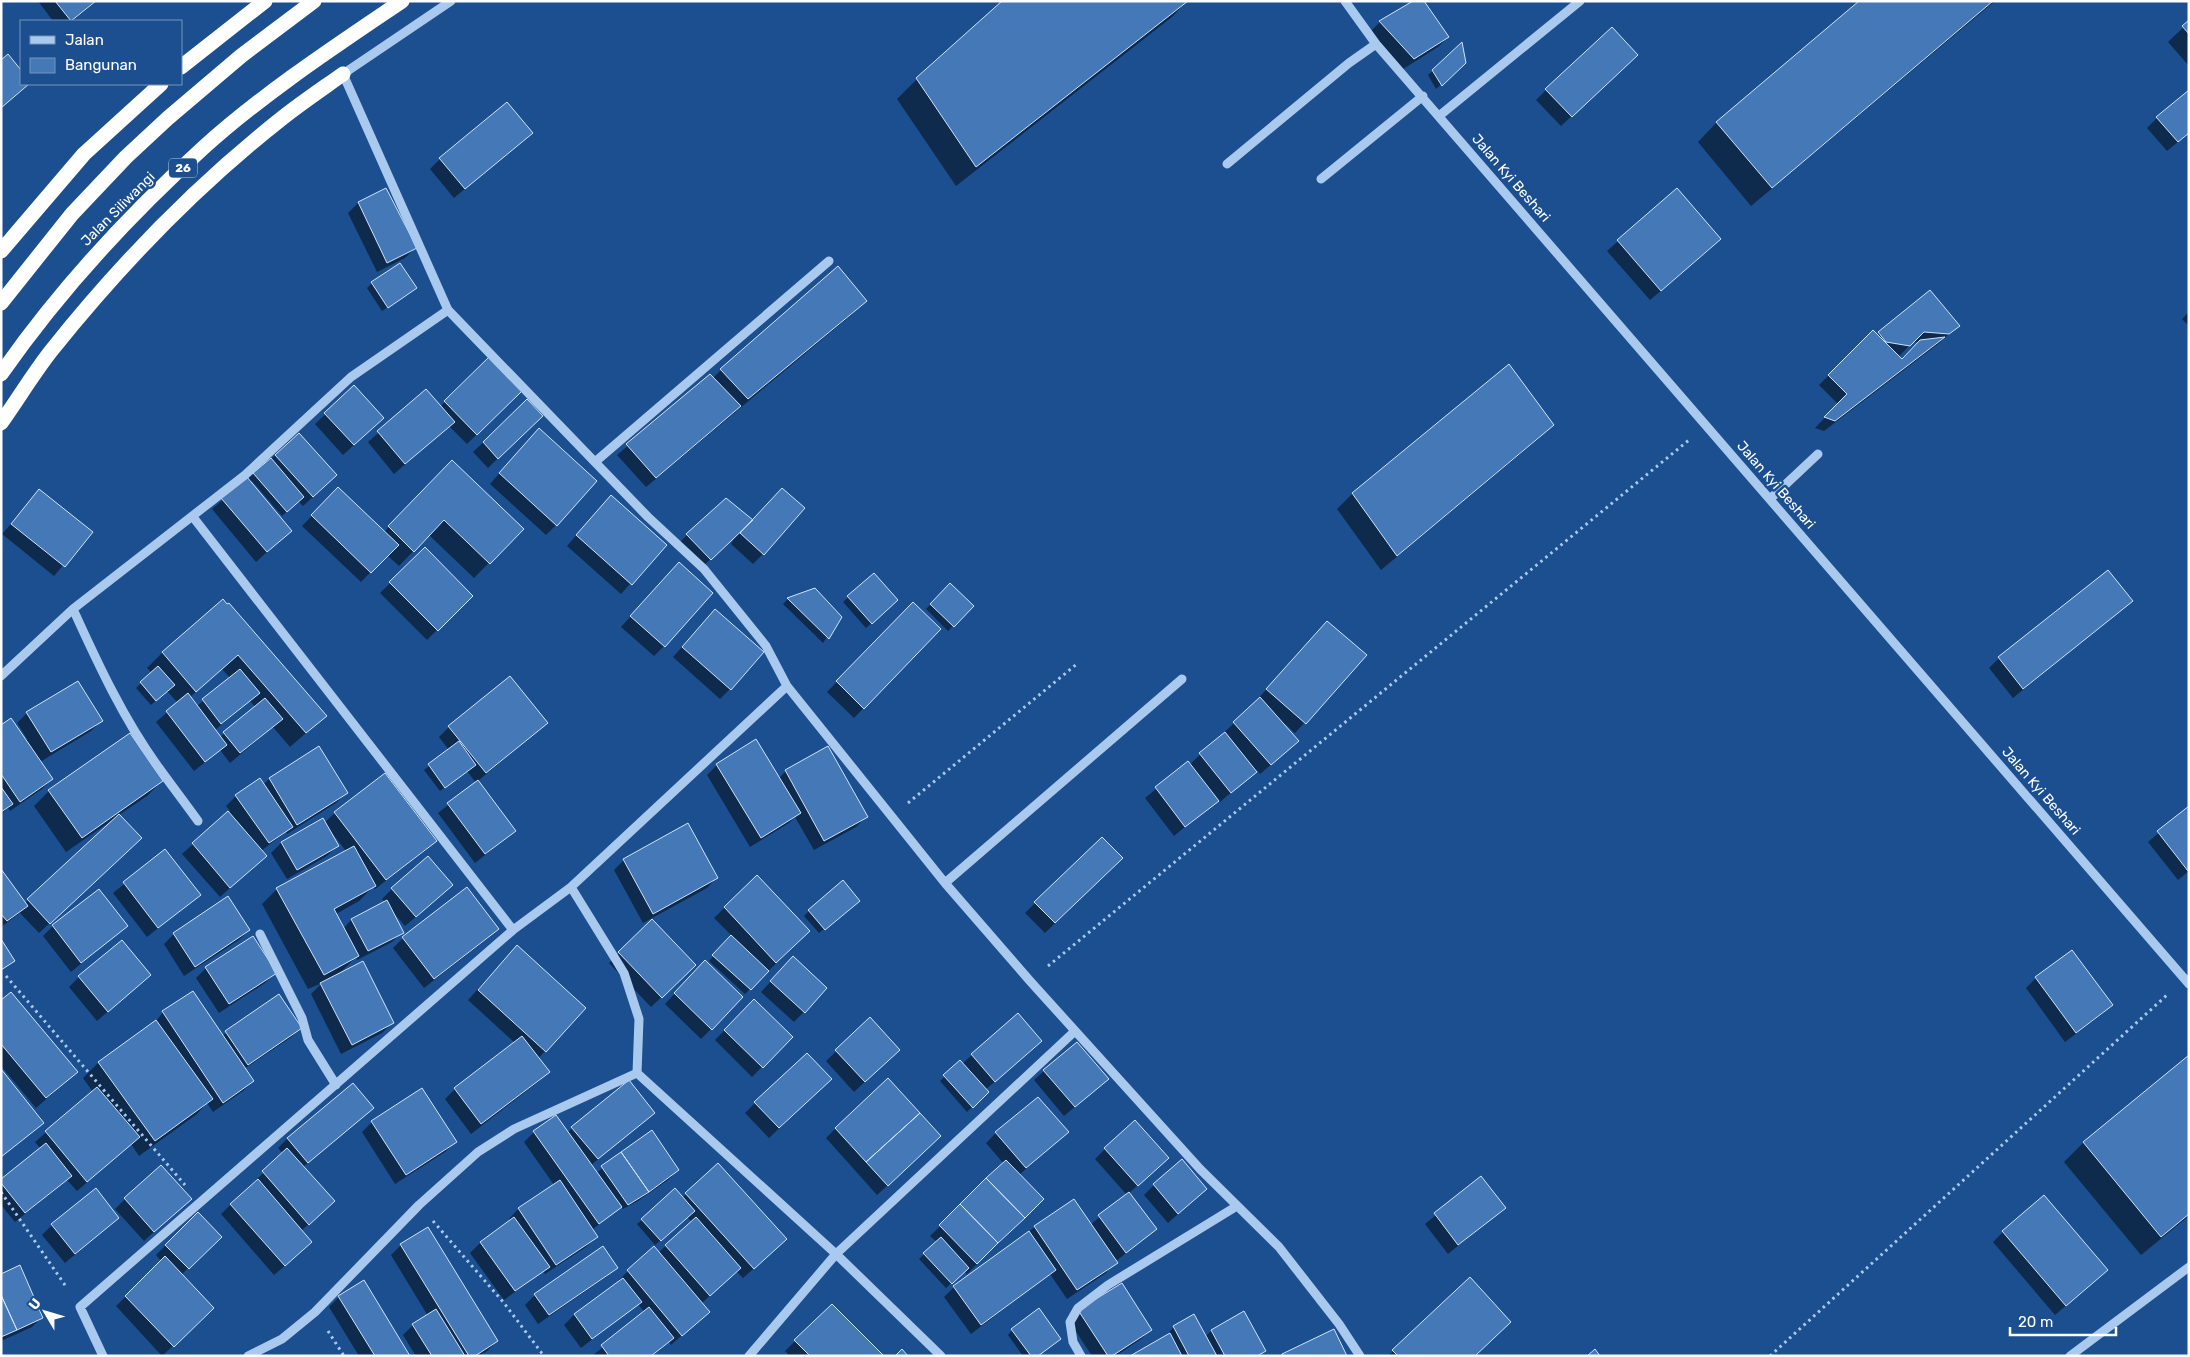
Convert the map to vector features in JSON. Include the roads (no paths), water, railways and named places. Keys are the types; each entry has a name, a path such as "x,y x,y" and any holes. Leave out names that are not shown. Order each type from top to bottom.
{"highway":[{"path":"182,66 265,1"},
{"name":"Jalan Siliwangi","path":"1,304 72,214 126,157 168,118 242,56 314,1"},
{"name":"Jalan Siliwangi","path":"1,374 35,325 90,260 198,153 274,91 402,1"},
{"path":"1,423 50,352 106,286 160,230 219,172 281,119 343,74"},
{"path":"3,246 84,154 160,85"}],"street":[{"path":"451,1 343,74 448,310 648,517 704,569 766,646 787,686 945,883 1030,981 1200,1170 1279,1247 1339,1324 1360,1356"},
{"name":"Jalan Kyi Beshari","path":"1345,1 1376,44 1423,96 2187,982"},
{"path":"1440,116 1580,1"},
{"path":"1227,164 1349,63 1376,44"},
{"path":"1321,179 1423,96"},
{"path":"595,462 829,261"},
{"path":"1,676 73,610 245,475 351,377 448,310"},
{"path":"1770,499 1818,454"},
{"path":"193,517 513,930"},
{"path":"73,610 100,668 135,731 158,768 198,821"},
{"path":"945,883 1182,679"},
{"path":"103,1356 80,1307 513,930 571,887 787,686"},
{"path":"571,887 624,973 639,1019 637,1073 836,1254 941,1356"},
{"path":"260,934 302,1018 308,1040 336,1085"},
{"path":"749,1356 836,1254 1076,1031"},
{"path":"248,1356 282,1339 315,1312 419,1204 478,1152 514,1129 637,1073"},
{"path":"1081,1356 1073,1342 1070,1322 1078,1308 1108,1285 1237,1206"},
{"path":"2070,1356 2189,1267"}]}
